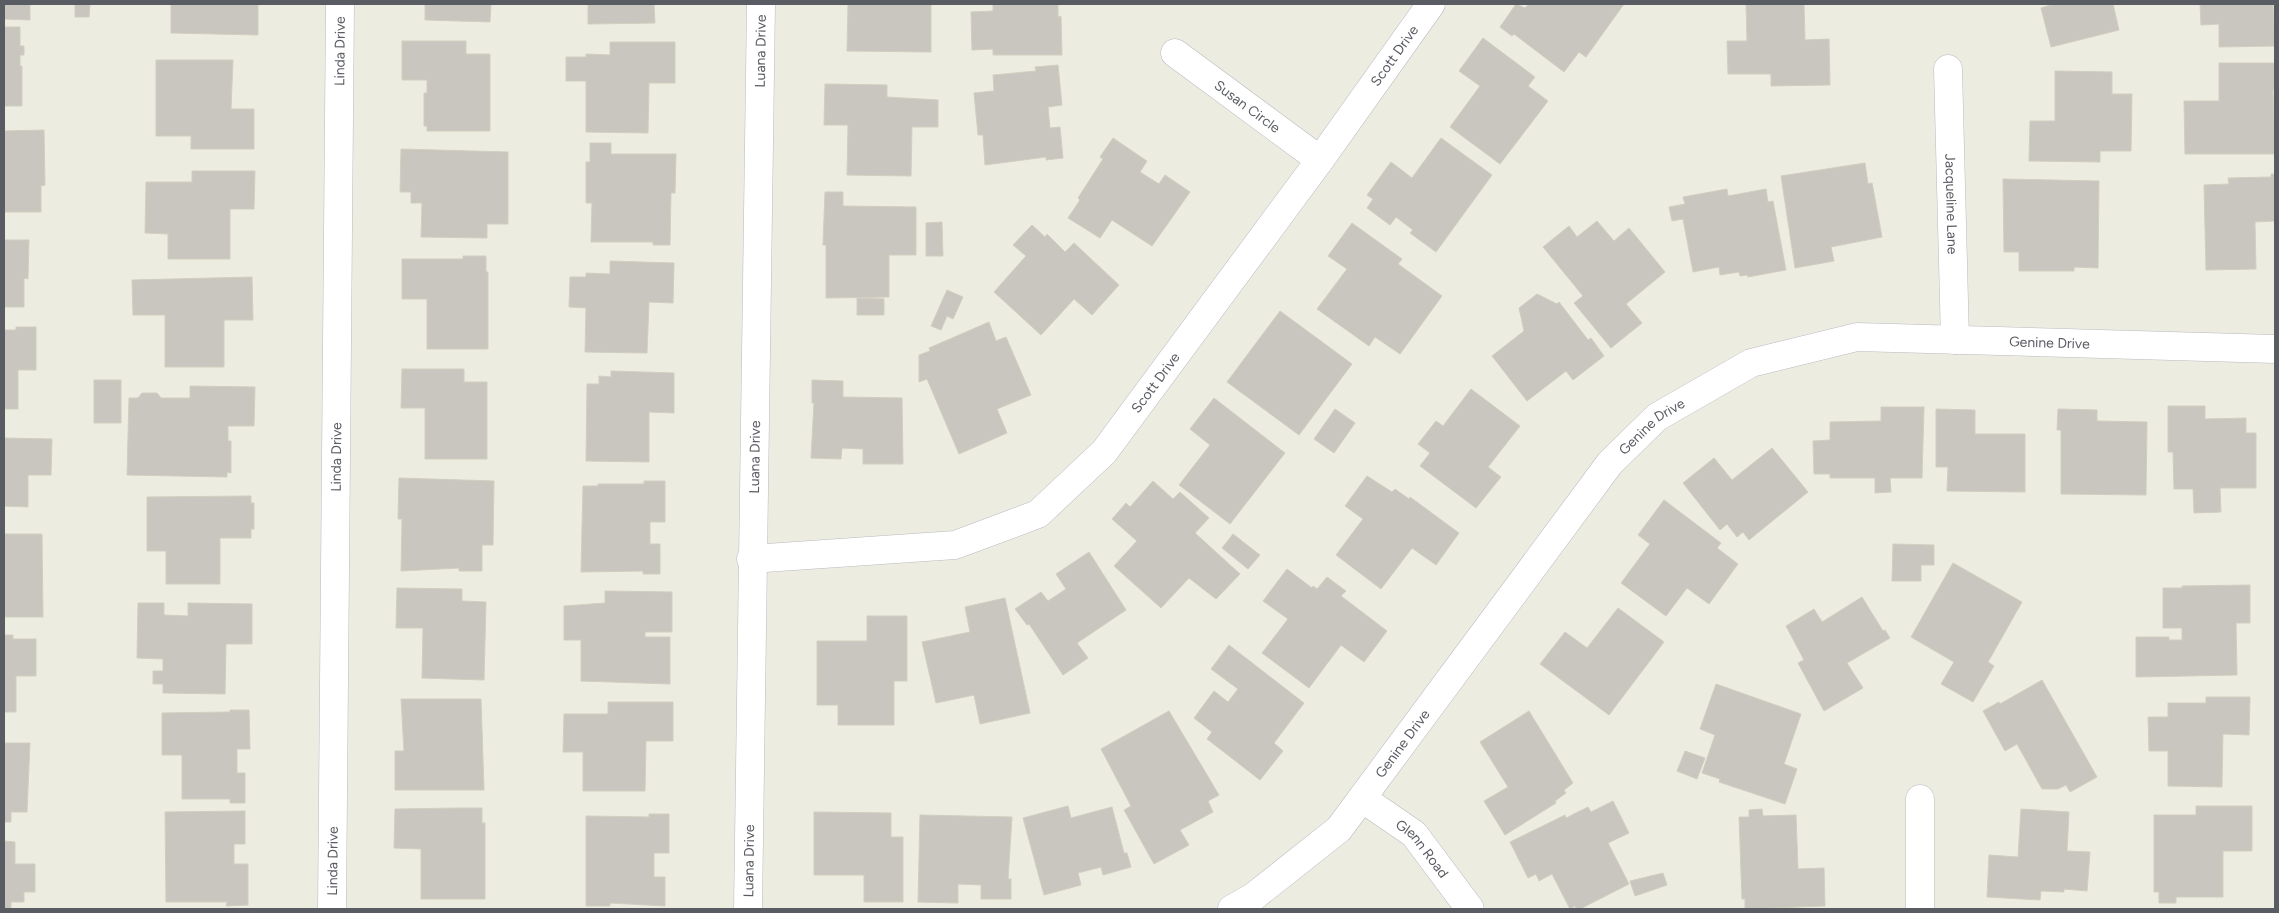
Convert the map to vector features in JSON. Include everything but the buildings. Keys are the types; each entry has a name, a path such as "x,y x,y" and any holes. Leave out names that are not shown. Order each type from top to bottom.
{"street":[{"name":"Linda Drive","path":"332,909 340,4"},
{"name":"Luana Drive","path":"748,909 751,559 760,4"},
{"name":"Scott Drive","path":"751,559 955,545 1038,514 1104,452 1320,160 1431,4"},
{"name":"Susan Circle","path":"1175,53 1320,160"},
{"name":"Jacqueline Lane","path":"1948,69 1955,340"},
{"name":"Genine Drive","path":"1232,909 1253,897 1339,829 1363,800 1610,463 1657,417 1751,363 1857,337 2275,349"},
{"name":"Glenn Road","path":"1363,800 1414,834 1470,909"},
{"path":"1920,800 1920,909"}]}
